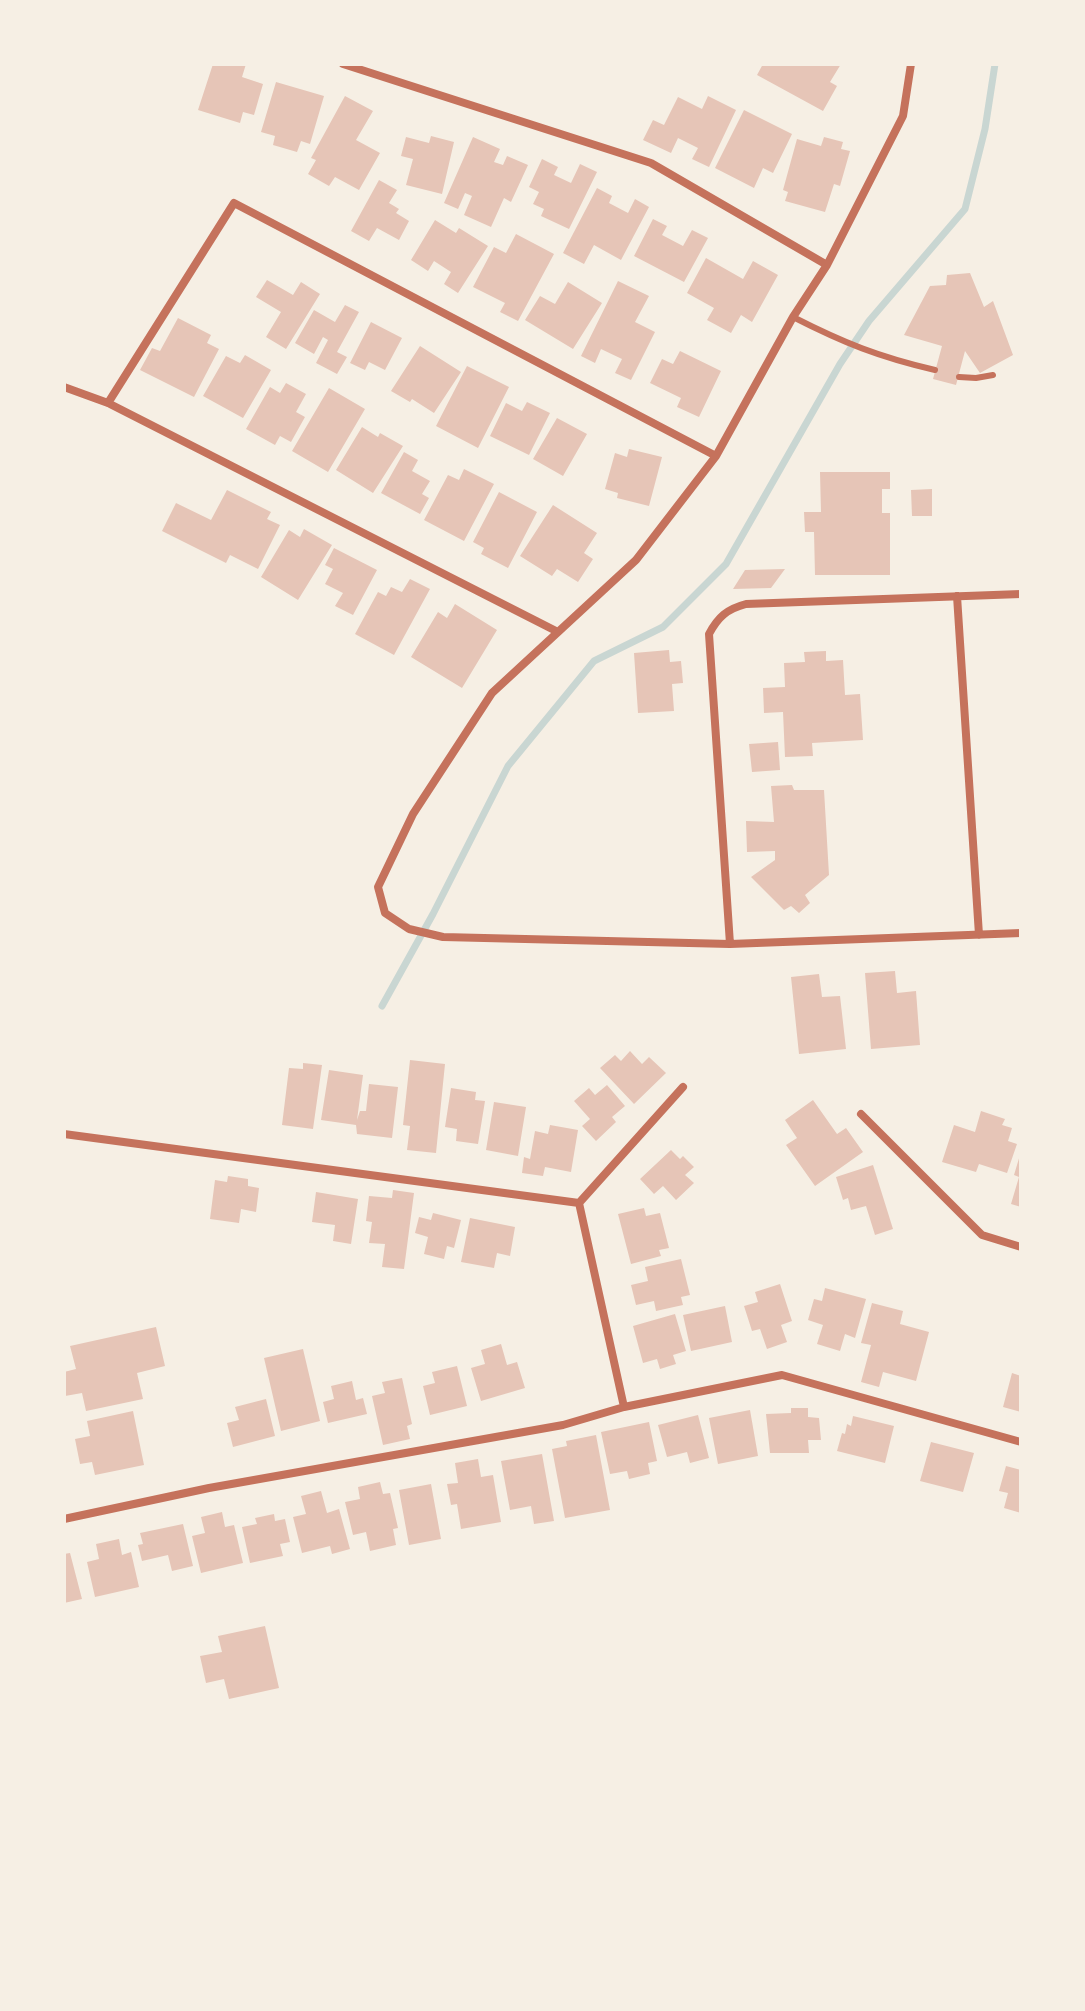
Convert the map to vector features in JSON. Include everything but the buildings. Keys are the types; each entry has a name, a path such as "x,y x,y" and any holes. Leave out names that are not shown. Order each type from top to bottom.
{"street":[{"path":"343,64 651,163 827,265"},
{"path":"911,64 903,116 827,265 793,317 716,456 636,560 492,693 413,814 378,887 385,913 409,929 443,937 730,944 1021,933"},
{"path":"108,403 234,203 716,456"},
{"path":"64,387 108,403 558,632"},
{"path":"730,944 709,634 723,613 746,604 1021,594"},
{"path":"957,596 979,935"},
{"path":"579,1203 683,1087"},
{"path":"861,1114 982,1235 1021,1247"},
{"path":"64,1134 579,1203"},
{"path":"579,1203 624,1407"},
{"path":"64,1519 209,1488 563,1425 624,1407 782,1375 1021,1442"}],"lane":[{"path":"793,317 882,358 935,370"},
{"path":"959,377 993,375"}],"waterway":[{"path":"382,1006 508,766 594,661 663,627 726,564 840,364 869,321 965,209 985,129 995,64"}]}
